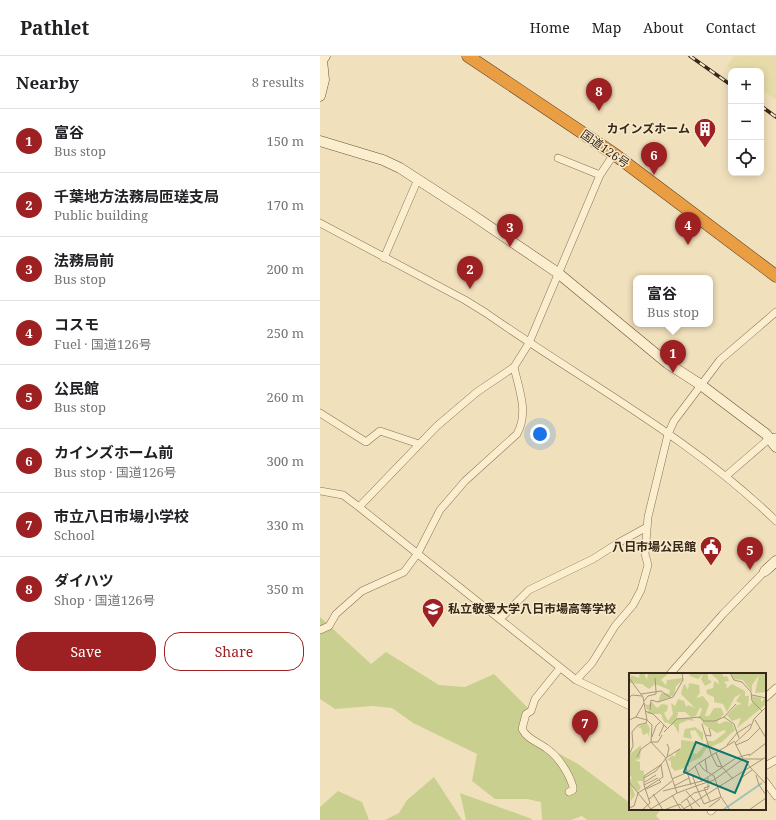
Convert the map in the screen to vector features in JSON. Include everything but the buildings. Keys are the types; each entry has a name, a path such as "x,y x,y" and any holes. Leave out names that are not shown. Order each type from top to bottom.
{"highway":[{"name":"国道126号","path":"468,56 614,154 776,276"}],"street":[{"path":"320,96 324,80 322,63"},
{"path":"320,141 383,160 418,179 558,273 667,364 701,385 774,441 726,476"},
{"path":"359,507 437,426 477,392 514,367 529,343 600,175 614,154"},
{"path":"558,158 600,175"},
{"path":"384,258 418,179"},
{"path":"320,223 465,300 668,434 726,476 776,521"},
{"path":"576,680 592,663 615,626 633,605 641,590 648,565 645,554 647,528 668,434 674,422 720,360 776,312"},
{"path":"320,630 329,626 336,614 362,591 404,572 418,553 440,510 465,481 510,442 522,425 524,408 514,367"},
{"path":"320,413 366,442 380,431 420,444"},
{"path":"320,491 343,495 418,553 576,680 629,706"},
{"path":"500,619 529,590 593,560 618,543 647,528"},
{"path":"671,673 723,614 776,561"},
{"path":"560,668 535,699 531,711 526,714 522,729 531,740 548,749 567,772 573,787 569,792"},
{"path":"766,697 776,688"},
{"path":"766,765 776,760"},
{"path":"766,783 776,796"}],"shaded area":[{"path":"734,56 776,56 776,100 764,91 764,68 730,68 727,66"}],"green space":[{"path":"320,617 371,664 386,652 439,685 465,687 494,674 531,711 520,732 578,764 629,802 629,810 660,810 656,816 660,820 587,820 582,816 571,820 542,820 541,802 527,799 495,799 472,781 477,754 413,723 392,708 372,706 335,709 320,699"},
{"path":"434,777 462,820 385,820 399,813 407,800"},
{"path":"338,791 362,802 369,820 320,820 320,807"},
{"path":"460,793 532,819 532,820 466,820"}],"railway":[{"path":"690,56 728,83"},
{"path":"764,108 776,117"}],"place":[{"name":"ダイハツ","path":"599,111"},
{"name":"カインズホーム","path":"705,148"},
{"name":"カインズホーム前","path":"654,175"},
{"name":"コスモ","path":"688,245"},
{"name":"法務局前","path":"510,247"},
{"name":"千葉地方法務局匝瑳支局","path":"470,289"},
{"name":"富谷","path":"673,373"},
{"name":"八日市場公民館","path":"711,566"},
{"name":"公民館","path":"750,570"},
{"name":"私立敬愛大学八日市場高等学校","path":"433,628"},
{"name":"市立八日市場小学校","path":"585,743"}]}
